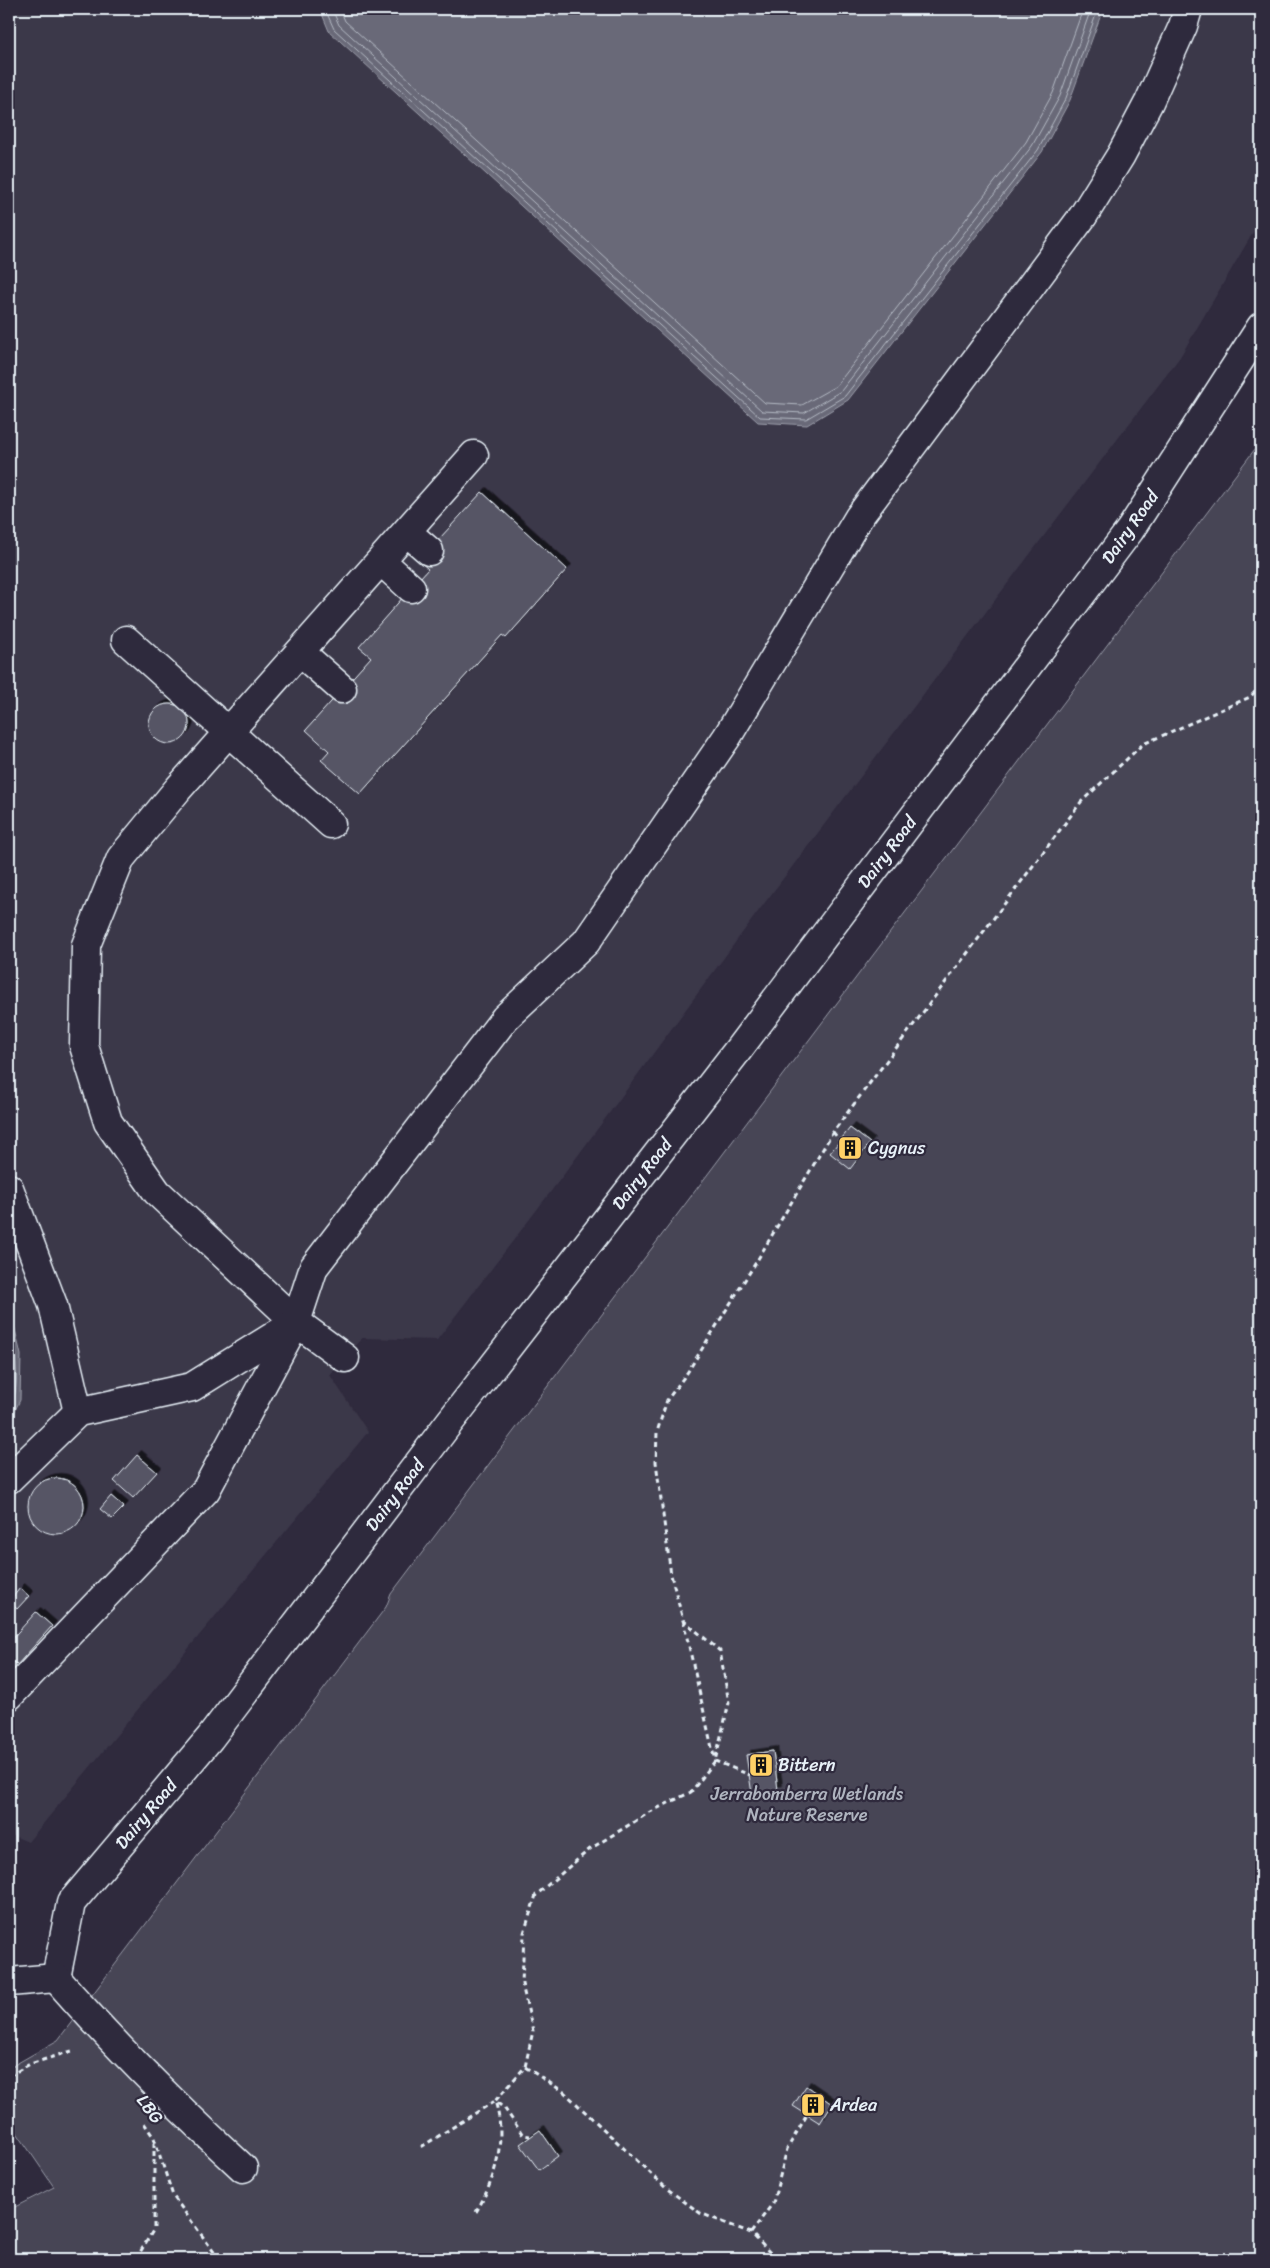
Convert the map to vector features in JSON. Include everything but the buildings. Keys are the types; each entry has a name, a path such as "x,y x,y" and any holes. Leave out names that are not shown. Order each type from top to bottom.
{"street":[{"path":"9,1696 206,1490 296,1322 314,1267 505,1018 586,942 727,737 859,517 1083,216 1121,155 1149,102 1183,26 1188,9"},
{"name":"Dairy Road","path":"56,1978 71,1903 210,1738 455,1415 750,1035 1130,530 1261,327"},
{"path":"345,1358 296,1322 158,1192 108,1122 84,1046 86,945 121,858 228,733 474,455"},
{"path":"407,532 429,551"},
{"path":"381,561 411,588"},
{"path":"126,640 331,824"},
{"path":"300,652 342,689"},
{"path":"9,1188 53,1305 78,1412"},
{"path":"9,1479 78,1412 192,1387 296,1322"},
{"path":"9,1982 56,1978 98,2026 165,2096 243,2168"}],"path":[{"path":"715,1761 671,1574 656,1462 656,1432 668,1400 733,1299 833,1132 1081,802 1143,744 1250,697 1261,686"},
{"path":"833,1132 840,1141"},
{"path":"421,2147 494,2101 525,2067 533,2031 522,1984 524,1933 536,1895 590,1849 650,1812 690,1792 715,1761 729,1703 720,1651 683,1620"},
{"path":"715,1761 750,1775"},
{"path":"9,2076 30,2064 74,2049 81,2056"},
{"path":"525,2067 564,2092 666,2188 700,2213 751,2233 776,2259"},
{"path":"494,2101 505,2109 523,2135 530,2136"},
{"path":"476,2212 488,2191 499,2154 500,2116 494,2101"},
{"path":"751,2233 773,2203 787,2149 807,2115"},
{"name":"LBG","path":"141,2118 154,2138 172,2196 219,2259"},
{"path":"136,2259 154,2229 154,2138"}],"shaded area":[{"path":"9,9 1261,9 1261,219 1180,357 757,913 565,1173 437,1340 362,1338 330,1375 368,1432 28,1842 9,1834"}],"green space":[{"name":"Jerrabomberra Wetlands Nature Reserve","path":"1261,441 1261,2259 9,2259 9,2210 54,2187 9,2121 9,2068 58,2040 386,1607 391,1594"}],"water":[{"path":"320,9 1103,9 1070,100 1042,152 848,400 807,425 758,422 329,31"},
{"path":"9,1304 21,1355 20,1400 9,1423"}],"place":[{"name":"Cygnus","path":"850,1148"},
{"name":"Bittern","path":"761,1765"},
{"name":"Ardea","path":"813,2105"}]}
